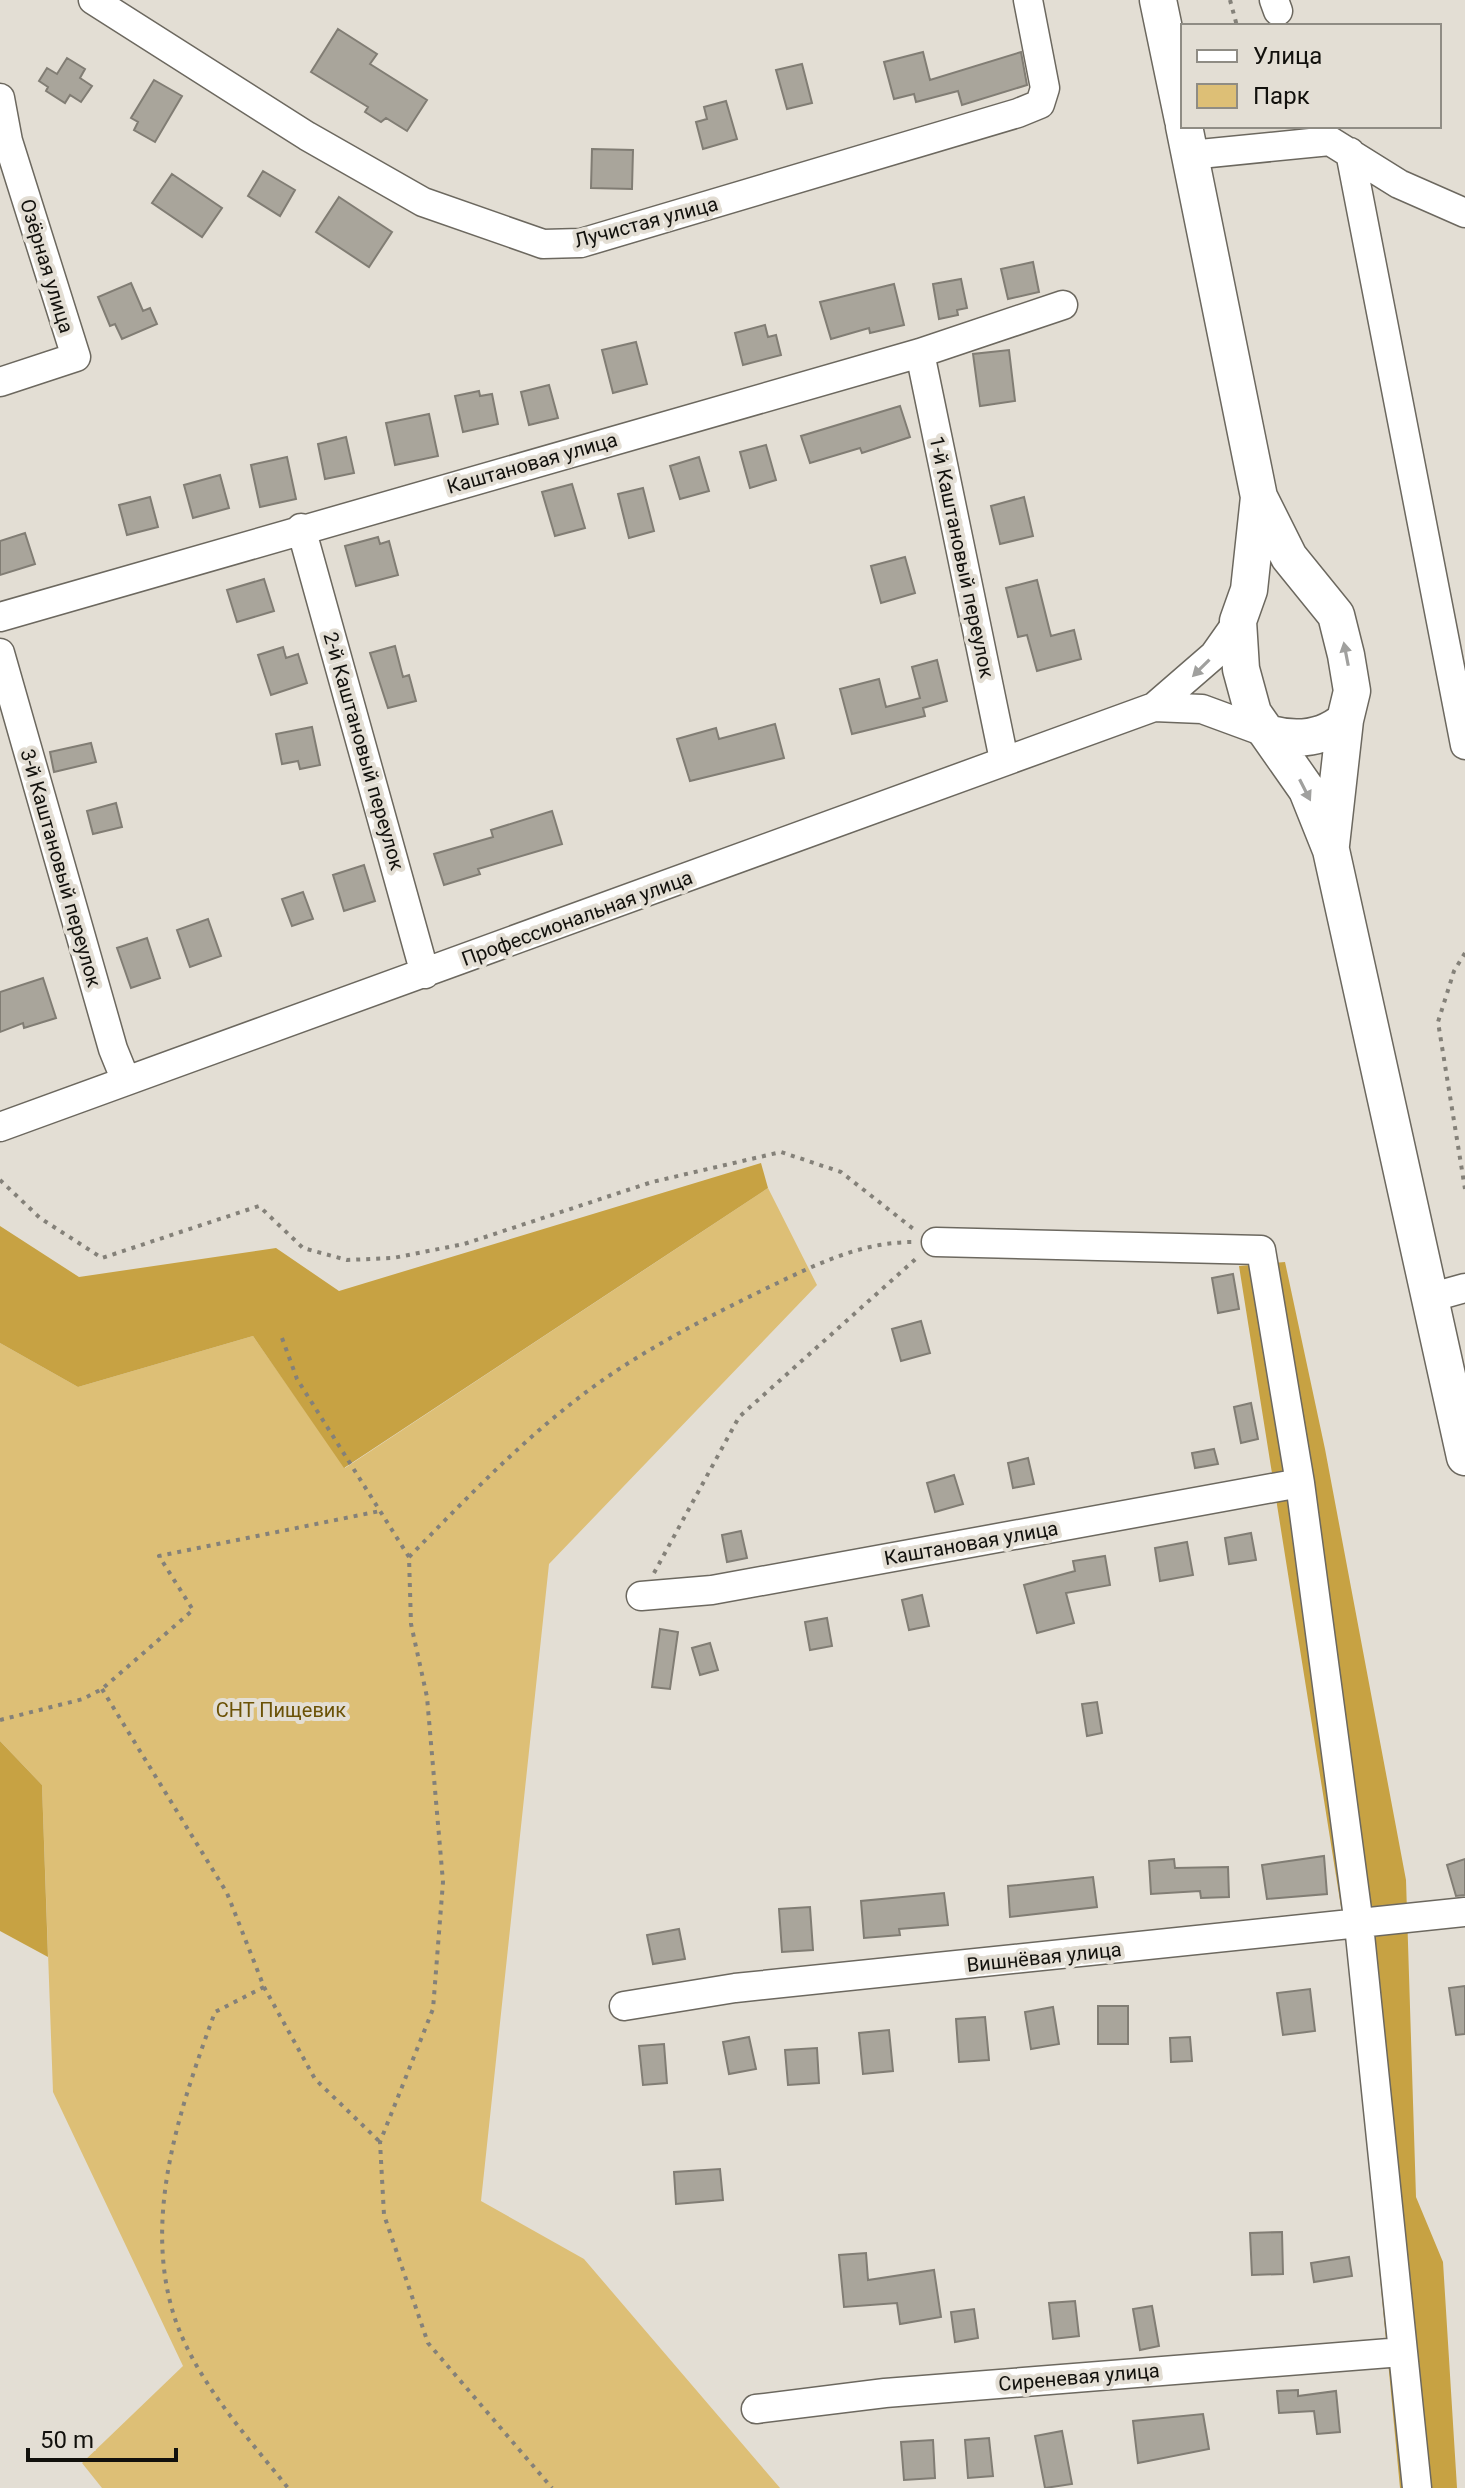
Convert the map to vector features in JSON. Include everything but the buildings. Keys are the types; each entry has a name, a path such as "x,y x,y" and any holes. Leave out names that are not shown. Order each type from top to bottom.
{"main road":[{"path":"1158,0 1181,110"},
{"path":"1186,134 1259,497 1289,557 1336,615 1346,655 1352,691 1345,720 1331,850"},
{"path":"1259,497 1249,590 1238,621 1238,653 1249,700 1259,724 1270,734 1307,790 1331,850 1465,1457"},
{"path":"1238,621 1254,602 1271,591 1291,587 1319,595"},
{"path":"1270,734 1295,738 1319,736 1345,720"}],"street":[{"name":"Лучистая улица","path":"93,0 307,136 423,202 543,244 581,243 1040,104 1045,88 1028,0"},
{"name":"Озёрная улица","path":"0,98 8,141 76,357 0,382"},
{"path":"1186,134 1330,141 1399,184 1465,213"},
{"path":"1350,152 1465,745"},
{"name":"Каштановая улица","path":"0,617 301,528 920,353 1063,305"},
{"name":"1-й Каштановый переулок","path":"920,353 1004,760"},
{"name":"2-й Каштановый переулок","path":"301,528 425,974"},
{"path":"1154,707 1214,655 1238,621"},
{"name":"3-й Каштановый переулок","path":"0,653 113,1049 126,1081"},
{"path":"1154,707 1202,709 1270,734"},
{"name":"Профессиональная улица","path":"0,1127 1154,707"},
{"path":"936,1242 1261,1250 1300,1483 1359,1925 1417,2488"},
{"path":"1429,1298 1465,1288"},
{"name":"Каштановая улица","path":"641,1596 712,1590 1300,1483"},
{"name":"Вишнёвая улица","path":"624,2006 735,1988 1465,1912"},
{"name":"Сиреневая улица","path":"756,2409 901,2391 1402,2352"}],"path":[{"path":"1230,0 1236,24"},
{"path":"1465,953 1454,971 1438,1022 1465,1189"},
{"path":"0,1180 40,1218 102,1258 259,1206 303,1248 347,1260 362,1260 393,1258 464,1244 652,1182 781,1152 841,1172 904,1224 936,1242"},
{"path":"409,1557 510,1454 583,1394 668,1340 835,1255 891,1242 936,1242"},
{"path":"641,1596 739,1417 936,1242"},
{"path":"282,1338 297,1379 409,1557 411,1624 427,1697 443,1882 433,2009 380,2142 384,2215 428,2343 502,2434 552,2488"},
{"path":"0,1720 83,1699 102,1689 193,1610 159,1556 380,1511"},
{"path":"102,1689 227,1893 264,1987 315,2079 380,2142"},
{"path":"264,1987 215,2012 168,2170 160,2232 172,2310 204,2377 288,2488"}],"green space":[{"name":"СНТ Пищевик","path":"768,1188 817,1285 549,1564 481,2201 584,2259 780,2488 102,2488 82,2463 183,2366 53,2092 42,1785 0,1741 0,1343 78,1387 253,1336 345,1468"}],"shaded area":[{"path":"761,1163 768,1188 344,1468 253,1336 78,1387 0,1343 0,1226 79,1277 276,1248 339,1291"},
{"path":"1285,1262 1325,1449 1406,1880 1416,2197 1443,2262 1457,2488 1400,2488 1351,1970 1239,1266"},
{"path":"0,1741 42,1785 48,1957 0,1931"}]}
